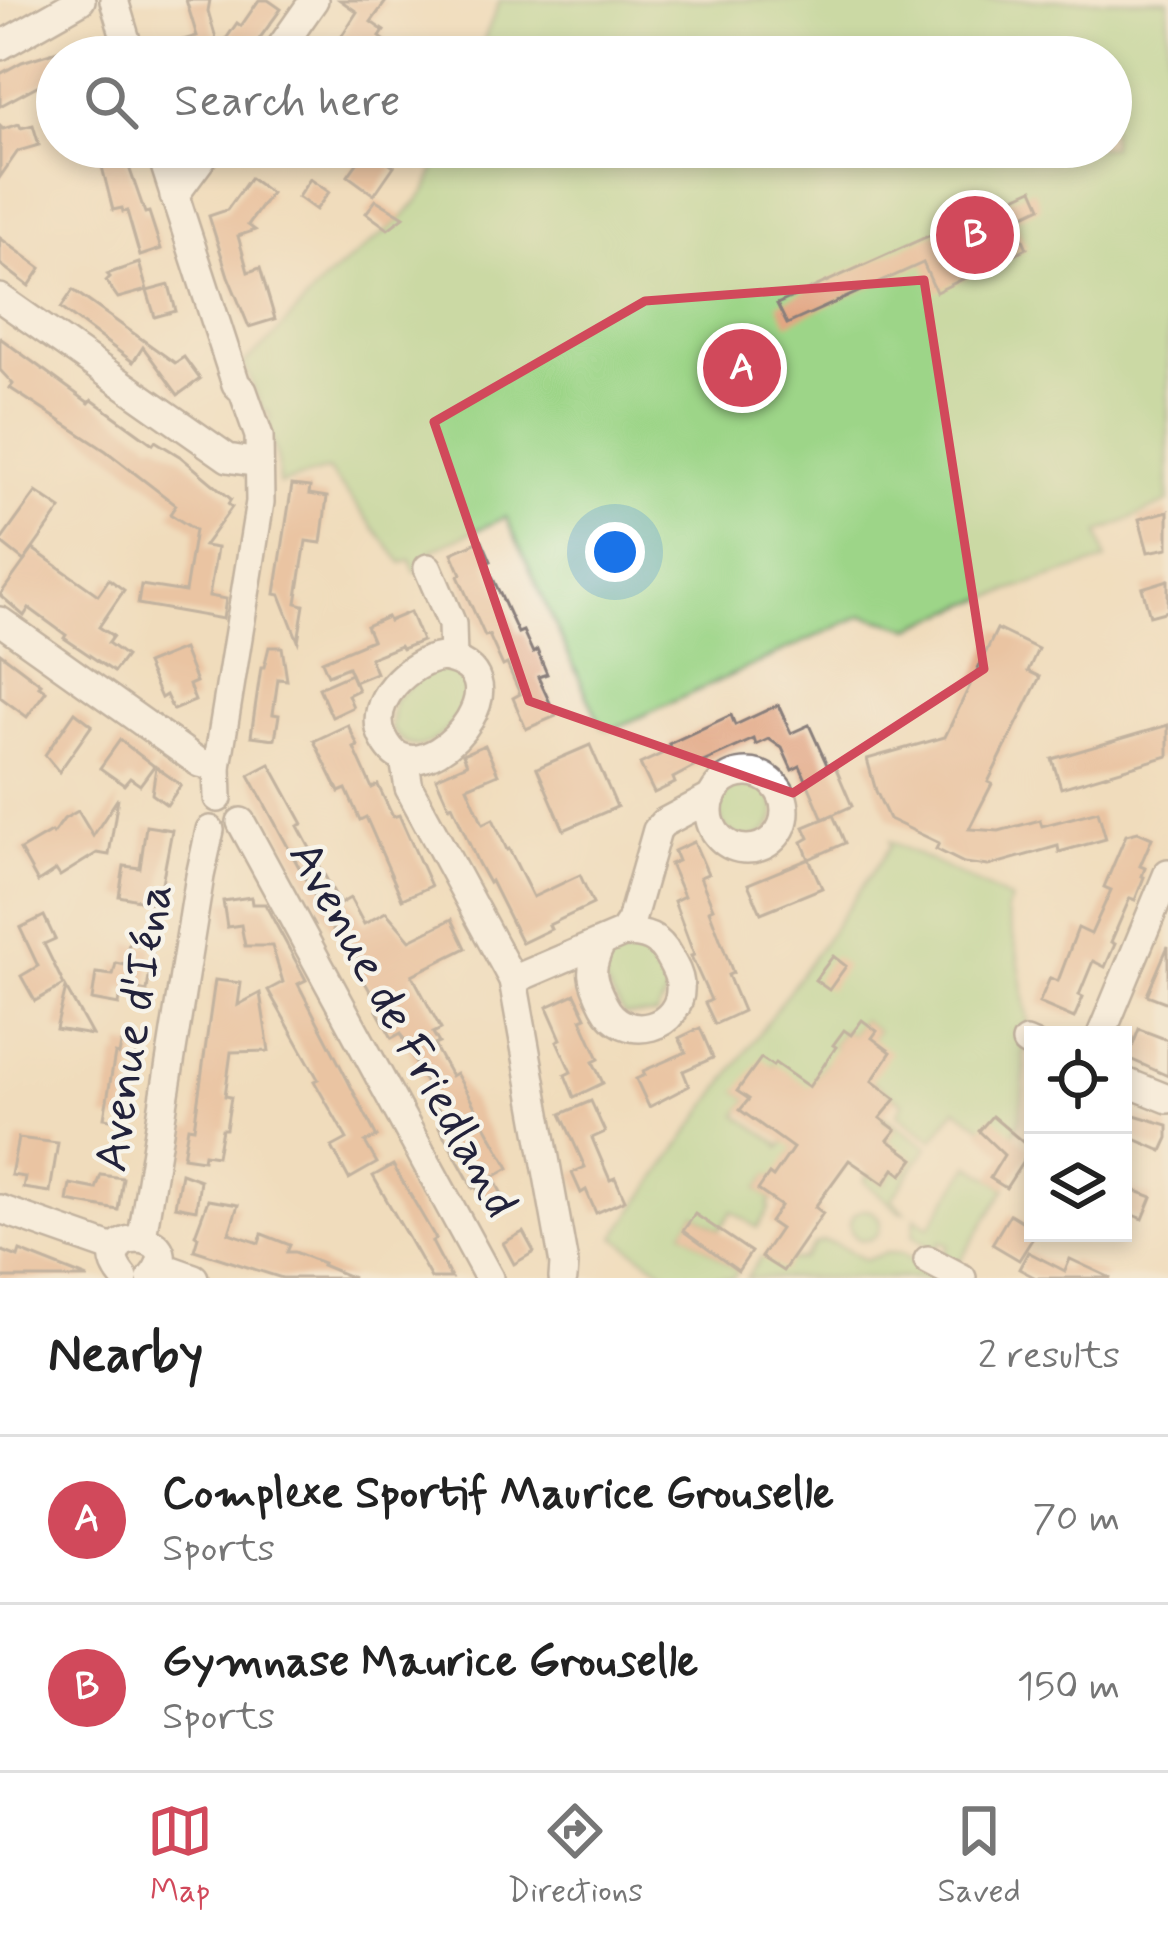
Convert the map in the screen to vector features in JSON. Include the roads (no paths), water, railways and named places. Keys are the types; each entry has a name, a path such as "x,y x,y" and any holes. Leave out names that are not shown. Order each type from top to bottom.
{"street":[{"path":"0,46 81,0"},
{"path":"114,0 125,36"},
{"path":"289,36 314,0"},
{"path":"165,168 236,384 259,436 260,502 218,767 218,798"},
{"path":"174,196 194,168"},
{"path":"0,298 228,458 258,463"},
{"path":"428,568 452,624 453,659"},
{"path":"0,621 200,763 218,767"},
{"path":"453,659 477,683 476,712 432,755 404,759 384,740 380,707 390,691 423,663 453,659"},
{"path":"404,759 409,788 514,980 563,1278"},
{"path":"514,980 612,938 631,921 657,830 712,797"},
{"path":"218,798 235,801 241,822 227,835 215,834 204,814 218,798"},
{"name":"Avenue de Friedland","path":"241,822 489,1278"},
{"name":"Avenue d'Iéna","path":"128,1255 209,830"},
{"path":"1105,1026 1168,873"},
{"path":"1132,1085 1168,1099"},
{"path":"0,1209 128,1255 155,1244 159,1251 156,1272 194,1278"},
{"path":"928,1260 962,1278"}],"place":[{"name":"Gymnase Maurice Grouselle","path":"975,235"},
{"name":"Complexe Sportif Maurice Grouselle","path":"742,368"}]}
